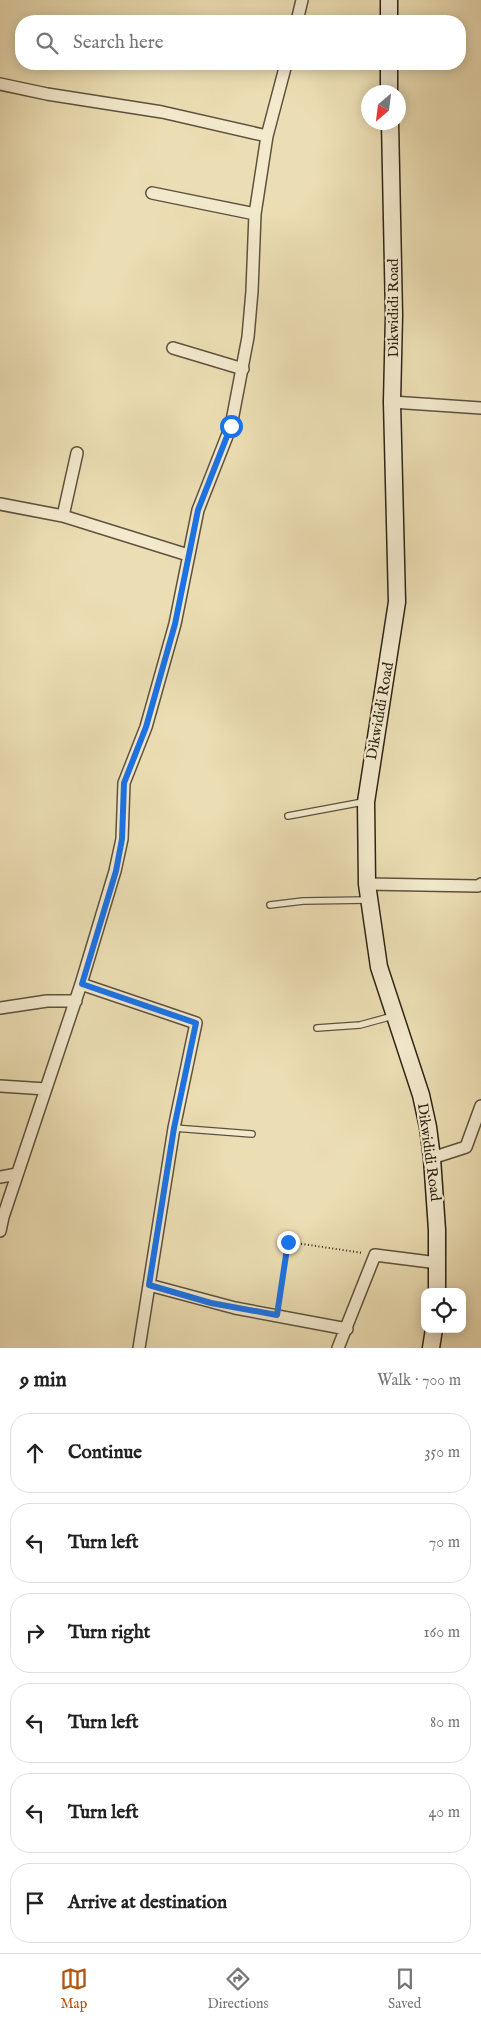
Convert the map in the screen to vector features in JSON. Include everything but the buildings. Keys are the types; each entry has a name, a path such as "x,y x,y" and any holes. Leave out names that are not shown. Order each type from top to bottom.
{"street":[{"path":"298,15 302,0"},
{"path":"389,0 389,15"},
{"path":"0,1231 17,1174 82,984 116,871 122,839 124,783 146,727 175,624 198,510 231,426 243,369 252,291 255,214 267,136 284,70"},
{"path":"389,70 389,85"},
{"path":"0,84 47,94 162,112 267,136"},
{"name":"Dikwididi Road","path":"390,130 394,315 392,402 398,602 366,802 368,892 379,967 421,1095 432,1158 438,1262 437,1288"},
{"path":"152,193 255,214"},
{"path":"173,348 243,369"},
{"path":"392,402 481,408"},
{"path":"63,516 77,453"},
{"path":"0,504 63,516 188,555"},
{"path":"368,892 480,887"},
{"path":"82,984 196,1023 174,1128 139,1348"},
{"path":"0,1008 47,1001 76,1001"},
{"path":"0,1086 46,1089"},
{"path":"432,1158 466,1147 481,1106"},
{"path":"0,1177 17,1174"},
{"path":"338,1348 375,1255 438,1262"},
{"path":"149,1285 211,1303 347,1329"},
{"path":"431,1348 433,1333"}],"lane":[{"path":"288,816 366,802"},
{"path":"270,905 368,892"},
{"path":"317,1028 360,1025 395,1015"},
{"path":"174,1128 252,1134"}],"path":[{"path":"277,1315 288,1242 375,1255"}],"route":[{"path":"231,426 198,510 175,624 146,727 124,783 122,839 116,871 82,984 196,1023 187,1074 174,1128 149,1285 211,1303 277,1315 288,1242"}]}
